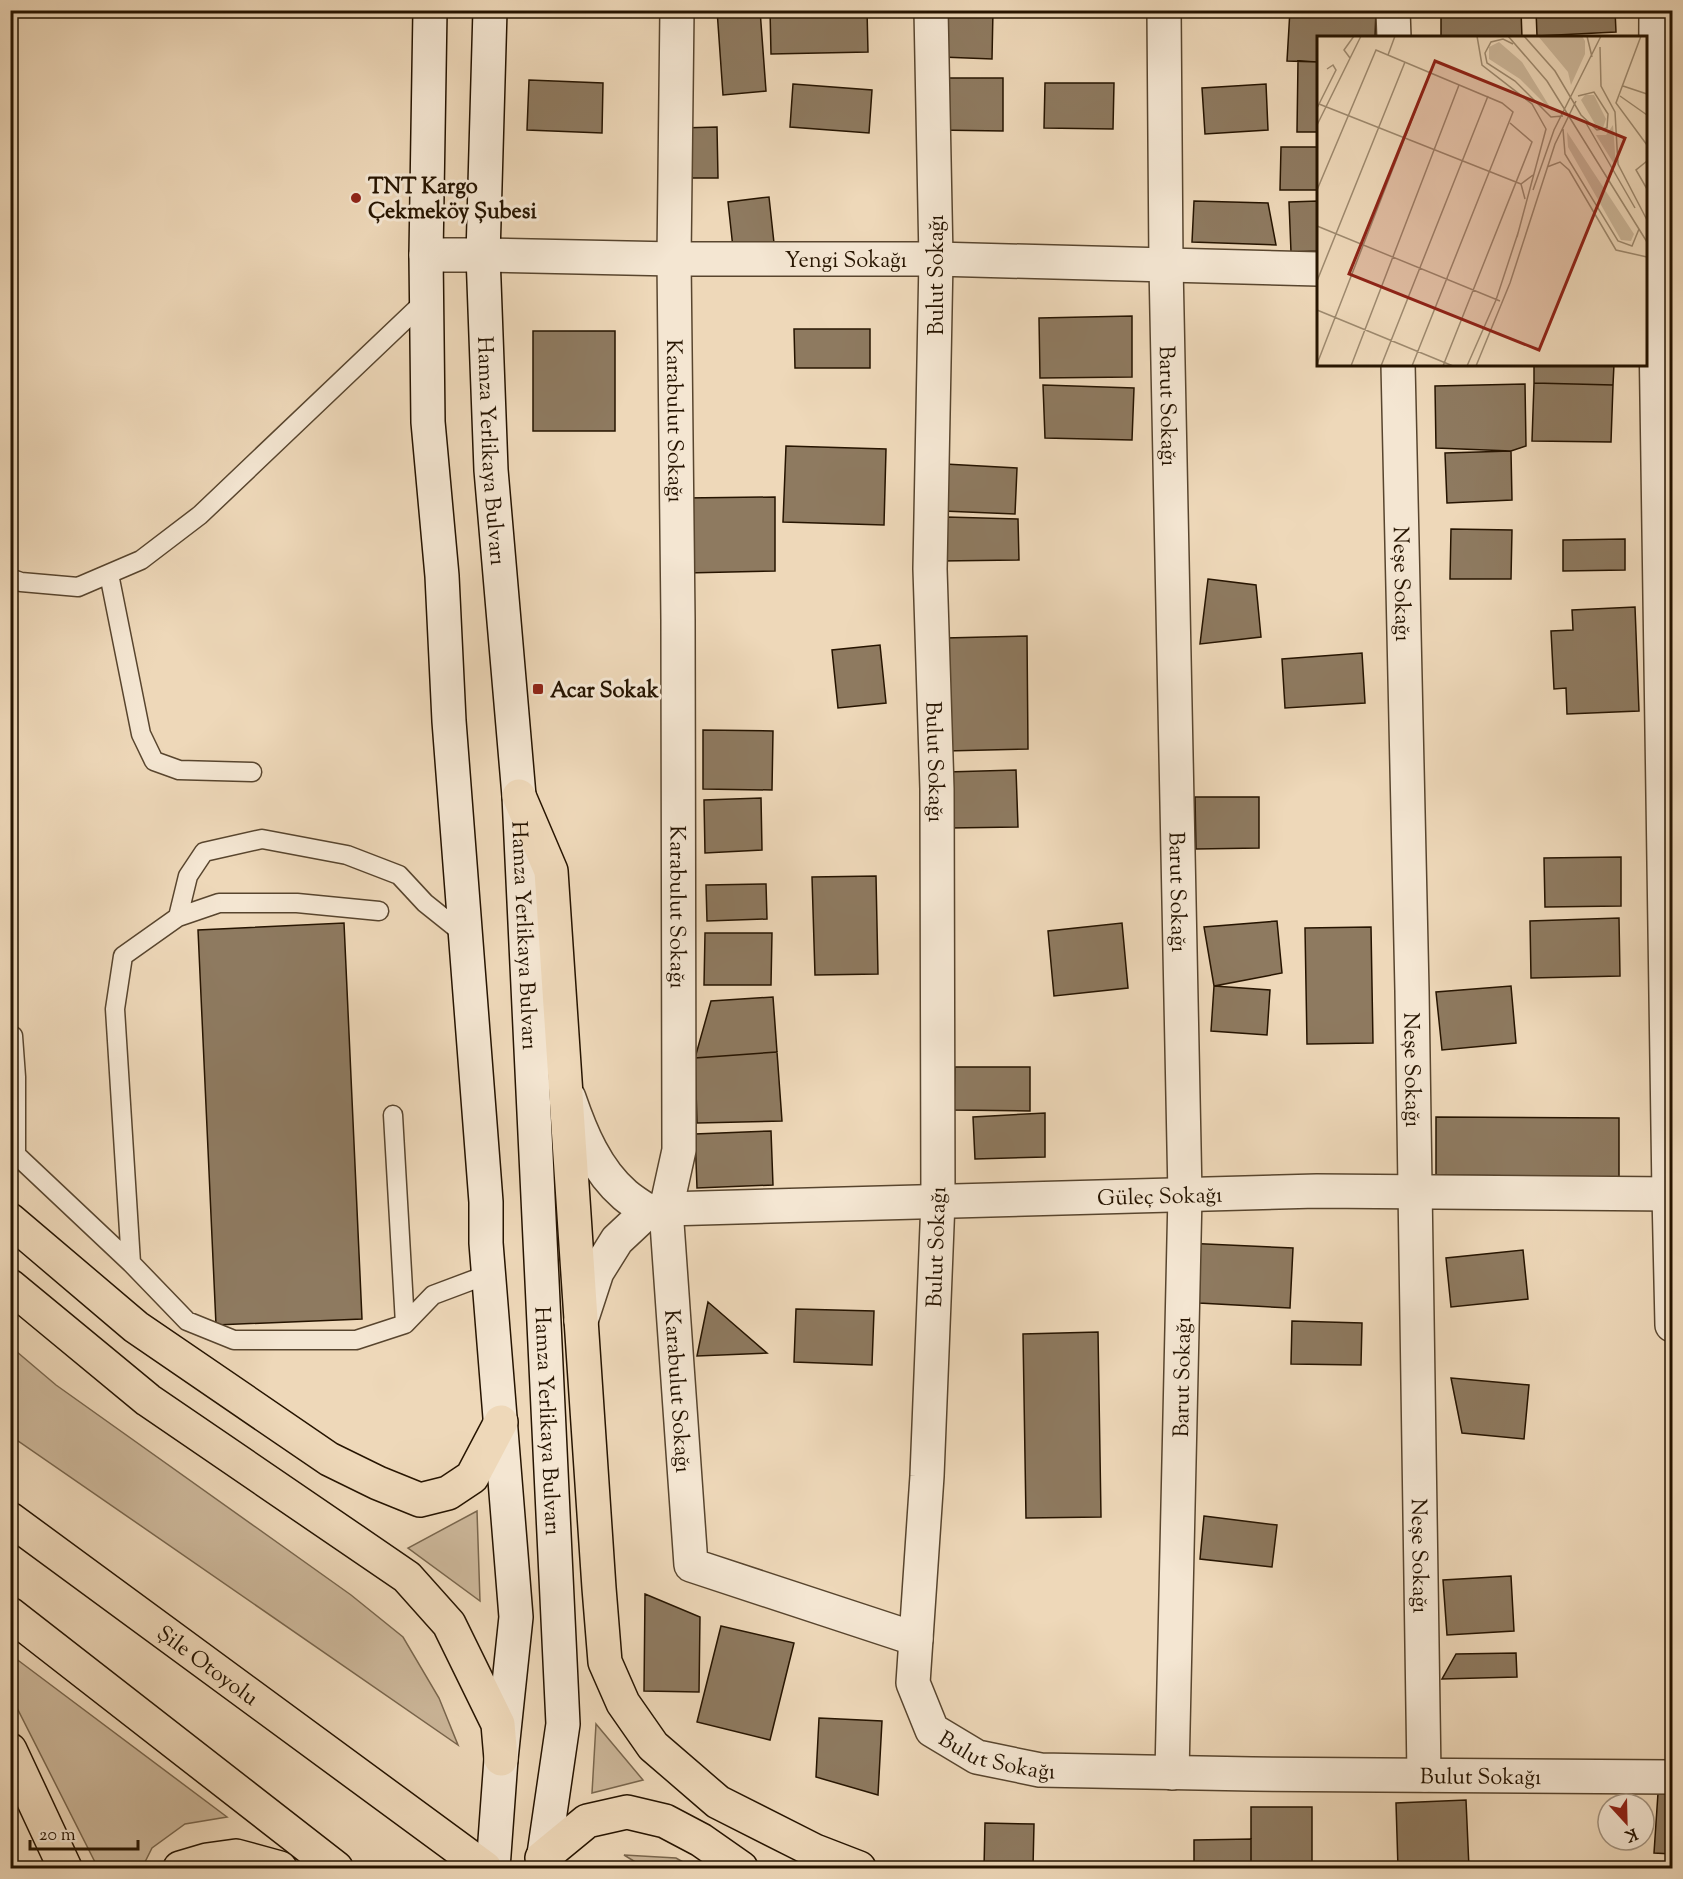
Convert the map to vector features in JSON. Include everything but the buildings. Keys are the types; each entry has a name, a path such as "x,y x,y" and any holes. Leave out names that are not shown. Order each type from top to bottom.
{"highway":[{"path":"519,796 551,871 605,1662 623,1703 653,1746 718,1802 815,1851 859,1869"},
{"path":"10,1220 136,1327 329,1459 378,1483 420,1500 448,1493 472,1477 501,1422"},
{"path":"10,1286 148,1400 407,1576 449,1624 498,1724 501,1759"},
{"name":"Şile Otoyolu","path":"10,1520 485,1869"},
{"path":"10,1614 336,1869"},
{"path":"10,1750 65,1869"},
{"path":"542,1863 587,1821 627,1812 665,1821 701,1840 741,1869"},
{"path":"180,1869 207,1860 236,1856 280,1869"}],"street":[{"name":"Hamza Yerlikaya Bulvarı","path":"430,10 426,255 428,422 442,576 449,721 516,1617 501,1759 493,1869"},
{"name":"Hamza Yerlikaya Bulvarı","path":"490,10 483,255 491,470 519,796 563,1724 542,1863"},
{"name":"Karabulut Sokağı","path":"677,10 674,259 678,609 679,1150 657,1210 691,1565 916,1639"},
{"name":"Bulut Sokağı","path":"931,10 936,259 930,569 937,789 938,1201 927,1476 913,1683 932,1730 977,1757 1040,1770 1672,1777"},
{"name":"Barut Sokağı","path":"1164,10 1166,265 1185,1195 1172,1773"},
{"path":"1393,10 1394,36"},
{"path":"1656,10 1672,1325"},
{"name":"Yengi Sokağı","path":"426,255 674,259 936,259 1317,269"},
{"name":"Neşe Sokağı","path":"1398,366 1424,1775"},
{"path":"566,1087 580,1130 602,1170 624,1194 657,1210 617,1240 597,1272 581,1323"},
{"name":"Güleç Sokağı","path":"657,1210 1317,1191 1671,1194"}],"lane":[{"path":"10,578 21,582 78,587 141,560 200,515 427,299"},
{"path":"110,574 141,734 154,761 178,770 252,772"},
{"path":"178,917 188,876 204,852 262,839 347,855 399,875 425,903 465,934"},
{"path":"131,1263 115,1009 123,956 178,917 219,903 297,903 379,911"},
{"path":"10,1034 13,1036 16,1077 13,1152 131,1263 187,1321 234,1340 356,1340 405,1324 433,1295 489,1274"},
{"path":"393,1115 405,1324"}],"shaded area":[{"path":"10,1346 56,1385 351,1595 403,1637 439,1698 458,1745 11,1436"},
{"path":"477,1511 480,1601 408,1548"},
{"path":"11,1655 227,1817 185,1824 152,1848 142,1868 98,1868 11,1696"},
{"path":"596,1724 643,1780 592,1793"},
{"path":"624,1855 676,1858 694,1868 645,1868"}],"place":[{"name":"TNT Kargo Çekmeköy Şubesi","path":"356,198"},
{"name":"Acar Sokak","path":"538,689"}]}
